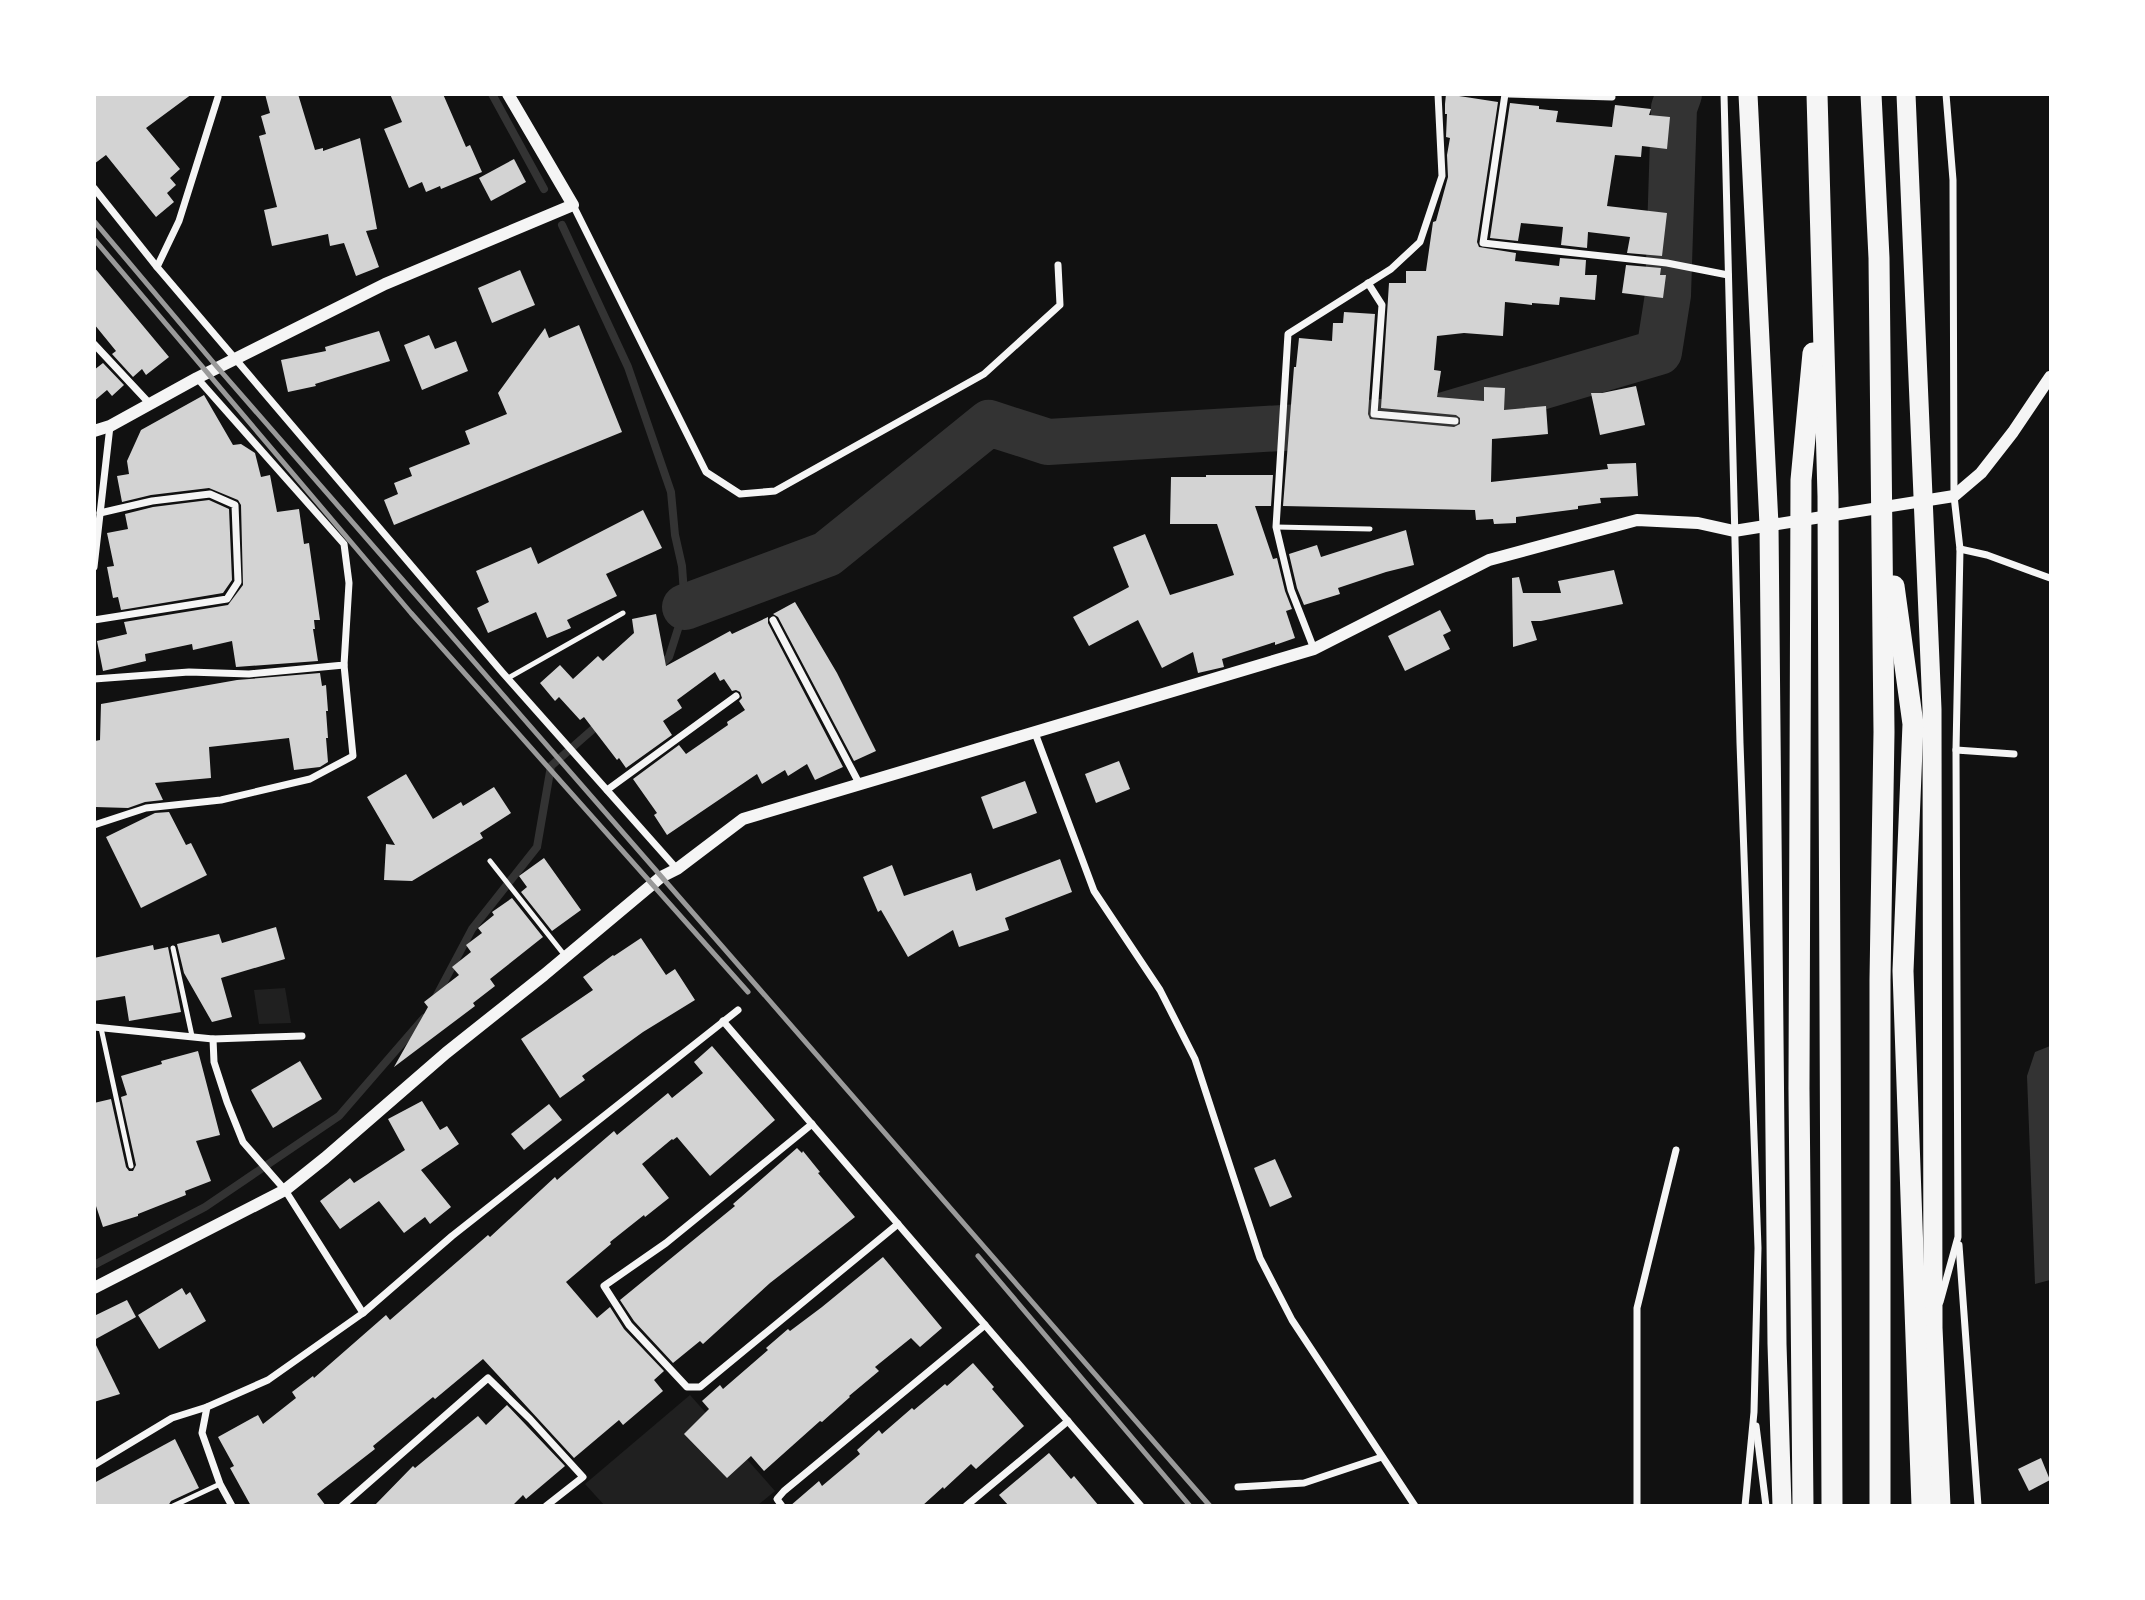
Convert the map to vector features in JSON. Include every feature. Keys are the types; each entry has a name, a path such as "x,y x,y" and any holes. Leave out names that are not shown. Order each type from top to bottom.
{"highway":[{"path":"1748,94 1769,525 1777,1344 1782,1506"},
{"path":"1817,94 1828,496 1832,1506"},
{"path":"1871,94 1879,258 1884,732 1880,980 1880,1506"},
{"path":"1906,94 1932,709 1933,1328 1941,1506"},
{"path":"1803,1506 1799,1089 1801,480 1822,258"},
{"path":"1882,490 1913,724 1903,971 1922,1506"}],"street":[{"path":"508,94 573,205 706,472 740,494 775,491 984,373 1060,305 1058,265"},
{"path":"1314,649 1291,590 1276,527 1288,334 1391,269 1420,242 1441,176 1438,94"},
{"path":"1612,97 1507,94 1483,243 1670,263 1728,275"},
{"path":"1724,94 1734,531 1758,1248 1754,1412 1745,1506"},
{"path":"1946,94 1953,180 1954,496 1959,549 1956,750 1958,1237 1978,1506"},
{"path":"158,267 179,221 218,97"},
{"path":"94,188 508,678 677,869"},
{"path":"94,431 110,426 197,377 385,284 573,205"},
{"path":"1368,283 1382,305 1374,414 1455,421"},
{"path":"94,344 150,404"},
{"path":"94,825 146,808 221,800 310,779 354,756 345,665 349,583 344,544 197,377"},
{"path":"94,1288 285,1190 446,1053 662,877 677,869 743,819 1314,649 1489,560 1637,520 1698,523 1734,531 1954,496 1981,473 2050,377"},
{"path":"94,567 110,426"},
{"path":"94,620 228,599 238,582 235,505 210,494 152,501 100,513"},
{"path":"1959,549 1987,555 2050,578"},
{"path":"773,620 860,785"},
{"path":"94,679 189,672 249,674 345,665"},
{"path":"607,790 736,696"},
{"path":"1035,733 1094,891 1160,990 1195,1059 1260,1258 1292,1321 1415,1506"},
{"path":"1956,750 2014,754"},
{"path":"94,1465 173,1418 268,1380 363,1313 452,1236 738,1010"},
{"path":"723,1021 1141,1506"},
{"path":"98,1027 213,1039 302,1036"},
{"path":"213,1039 214,1062 243,1142 285,1190 363,1313"},
{"path":"812,1124 666,1243 604,1286 629,1325 687,1387 700,1387 898,1224"},
{"path":"1637,1506 1637,1308 1676,1150"},
{"path":"1933,1328 1958,1237"},
{"path":"782,1506 776,1499 784,1491 985,1325"},
{"path":"342,1506 488,1378 583,1477 546,1506"},
{"path":"206,1407 202,1433 220,1484 232,1506"},
{"path":"1754,1412 1766,1506"},
{"path":"966,1506 1068,1421"},
{"path":"1238,1488 1304,1483 1382,1457"}],"lane":[{"path":"1276,527 1370,528"},
{"path":"508,678 623,613"},
{"path":"490,861 565,957"},
{"path":"173,948 192,1036"},
{"path":"98,1027 131,1166"},
{"path":"173,1506 220,1484"}],"shaded area":[{"path":"285,988 291,1023 259,1024 254,990"},
{"path":"2050,1046 2050,1280 2035,1284 2027,1076 2035,1052"},
{"path":"690,1395 775,1491 758,1505 605,1506 585,1484"}],"building":[{"path":"94,94 192,94 146,128 180,169 170,178 176,185 167,193 174,202 156,217 106,155 94,164"},
{"path":"265,94 298,94 315,150 323,148 323,151 360,138 377,229 366,231 379,267 356,276 344,243 330,246 328,234 272,246 264,210 277,207 259,136 266,134 261,116 270,113"},
{"path":"390,94 443,94 466,147 470,145 482,172 441,189 440,186 426,192 422,182 409,188 384,129 402,122"},
{"path":"1446,94 1498,102 1477,242 1479,247 1516,253 1515,261 1559,266 1560,258 1586,260 1585,275 1597,275 1595,300 1560,297 1559,305 1505,302 1503,336 1464,333 1437,336 1434,370 1441,371 1437,397 1484,401 1484,387 1505,388 1504,410 1546,406 1548,434 1492,439 1491,482 1608,469 1607,464 1636,463 1638,496 1600,498 1601,503 1578,506 1578,509 1516,517 1516,523 1494,524 1493,519 1476,520 1475,510 1283,506 1294,367 1299,338 1332,341 1333,323 1343,323 1344,312 1375,314 1368,414 1370,419 1454,427 1460,424 1460,418 1456,415 1381,408 1389,283 1406,283 1406,271 1426,271 1433,222 1436,221 1448,177 1447,155 1450,138 1446,137"},
{"path":"1510,103 1558,111 1556,122 1612,127 1615,105 1651,109 1649,115 1670,117 1667,149 1642,146 1641,157 1615,155 1607,206 1667,213 1662,256 1627,253 1630,237 1588,232 1587,248 1561,245 1563,227 1521,223 1518,241 1490,238"},
{"path":"514,159 526,182 491,201 479,178"},
{"path":"1626,265 1661,268 1660,275 1666,275 1663,298 1622,293"},
{"path":"94,267 169,357 146,375 142,369 133,377 112,354 116,351 94,324"},
{"path":"520,270 535,305 492,323 478,288"},
{"path":"579,325 622,432 394,525 384,500 398,494 394,483 412,476 409,468 470,444 465,431 507,414 498,393 545,328 549,338"},
{"path":"379,331 390,361 315,384 316,386 288,392 281,360 326,351 325,347"},
{"path":"429,335 435,349 456,341 468,371 422,390 404,345"},
{"path":"103,363 124,385 112,396 107,390 94,401 94,370"},
{"path":"1636,386 1645,425 1600,435 1591,393"},
{"path":"204,395 233,445 241,444 255,453 261,477 270,475 277,512 299,509 304,544 309,543 320,620 314,620 313,629 318,661 236,667 232,641 193,650 192,644 145,654 146,661 103,671 97,641 127,634 124,622 228,605 243,585 241,505 238,500 209,488 151,495 122,502 117,476 129,474 127,461 141,430"},
{"path":"1273,475 1271,506 1255,506 1273,559 1277,558 1292,609 1286,611 1295,638 1222,659 1224,667 1198,673 1193,652 1162,668 1138,620 1089,646 1073,617 1129,587 1113,547 1145,534 1170,595 1234,575 1217,524 1170,524 1171,477"},
{"path":"209,500 229,509 232,580 223,593 121,610 118,597 113,598 107,567 114,566 107,533 128,529 125,514 153,507"},
{"path":"643,510 662,548 606,574 617,596 567,620 571,628 547,638 536,612 488,633 477,608 489,602 476,571 531,547 538,564"},
{"path":"1406,530 1414,565 1338,588 1340,594 1304,605 1289,554 1317,545 1321,557"},
{"path":"1614,570 1623,604 1531,621 1537,640 1513,647 1512,578 1519,577 1523,593 1561,593 1558,581"},
{"path":"795,602 837,673 876,751 854,761 778,617 773,614"},
{"path":"1440,610 1451,631 1443,635 1450,649 1405,671 1388,636"},
{"path":"656,614 666,666 730,631 732,634 768,617 768,623 843,767 815,780 807,764 788,776 785,770 762,784 757,774 667,835 654,815 657,813 633,779 679,745 686,754 728,725 727,722 745,710 739,701 742,698 740,692 732,691 724,679 720,681 715,672 677,700 682,708 663,721 672,735 626,768 584,717 580,720 559,697 555,701 540,683 560,665 573,679 598,656 603,661 634,633 632,619"},
{"path":"320,673 322,686 326,685 328,762 320,767 294,770 289,738 209,747 211,778 155,783 163,800 128,808 95,807 95,741 100,740 101,704 237,680"},
{"path":"1119,761 1130,789 1096,803 1085,774"},
{"path":"406,774 433,819 461,802 463,806 494,787 511,813 480,833 483,838 412,881 384,880 386,844 395,845 367,797"},
{"path":"1025,781 1037,813 993,829 981,797"},
{"path":"169,812 186,845 191,843 207,875 141,908 106,837 155,813"},
{"path":"544,858 581,910 552,931 521,892 527,887 519,876"},
{"path":"1060,859 1072,892 1005,918 1009,930 959,947 953,930 908,957 881,910 878,912 863,877 892,865 904,896 971,873 976,891"},
{"path":"512,898 543,937 490,979 495,986 473,1003 475,1006 394,1067 428,1007 424,1002 459,975 452,967 471,952 466,945 482,933 478,928 494,915 492,912"},
{"path":"276,927 285,959 221,978 232,1017 212,1022 184,973 177,944 219,934 222,943"},
{"path":"641,938 666,975 675,969 695,1000 643,1032 582,1076 585,1080 560,1098 521,1039 593,990 583,977"},
{"path":"153,945 154,950 168,947 181,1012 129,1021 125,996 94,1001 94,958"},
{"path":"712,1046 775,1120 710,1176 677,1137 672,1139 642,1164 669,1198 610,1242 611,1244 566,1282 597,1318 610,1307 624,1329 664,1371 654,1380 663,1391 623,1425 619,1420 574,1458 483,1359 317,1494 326,1506 251,1506 230,1468 234,1466 218,1437 258,1415 263,1424 296,1398 292,1392 313,1376 314,1378 386,1315 390,1320 488,1235 490,1237 555,1177 557,1180 614,1131 617,1135 668,1093 672,1098 703,1073 694,1062"},
{"path":"198,1051 220,1135 196,1141 211,1181 185,1191 186,1195 138,1216 103,1227 94,1200 94,1103 111,1099 126,1167 133,1171 136,1165 121,1097 127,1095 121,1076"},
{"path":"300,1061 322,1099 273,1128 251,1090"},
{"path":"422,1101 440,1130 447,1126 459,1144 421,1170 451,1207 430,1224 425,1217 404,1233 379,1201 340,1229 320,1201 350,1178 354,1183 405,1150 388,1119"},
{"path":"549,1104 562,1120 524,1150 511,1134"},
{"path":"797,1148 802,1153 803,1151 855,1217 770,1283 703,1344 700,1341 673,1363 634,1321 620,1300 735,1206 733,1204"},
{"path":"1275,1159 1292,1197 1270,1207 1254,1168"},
{"path":"883,1257 942,1328 920,1347 911,1338 875,1367 879,1371 764,1471 751,1456 727,1478 684,1434 709,1409 702,1401 720,1385 723,1389 788,1329 790,1331 822,1307"},
{"path":"182,1288 186,1295 190,1292 206,1321 159,1349 138,1315"},
{"path":"127,1300 136,1317 94,1340 94,1316"},
{"path":"94,1341 120,1394 94,1402"},
{"path":"973,1363 1024,1426 976,1469 971,1464 922,1506 790,1506 819,1481 822,1486 860,1454 857,1450 879,1430 882,1434 912,1408 914,1410 945,1384 947,1386"},
{"path":"507,1405 565,1466 526,1499 523,1495 512,1506 374,1506 413,1466 415,1468 478,1416 486,1425"},
{"path":"175,1439 199,1488 171,1501 168,1506 94,1506 94,1483"},
{"path":"1049,1453 1071,1479 1074,1476 1099,1506 1009,1506 999,1495"},
{"path":"2041,1458 2050,1480 2029,1491 2018,1469"}],"waterway":[{"path":"492,94 544,189"},
{"path":"685,607 827,554 989,423 1048,442 1431,419 1659,352 1668,295 1674,108 1679,94"},
{"path":"562,225 628,367 671,492 685,607 669,657 658,668"},
{"path":"436,997 472,929 537,847 551,766 600,723"},
{"path":"94,1265 205,1207 339,1116 424,1018"}],"railway":[{"path":"94,221 218,368 1210,1506"},
{"path":"94,239 411,613 748,992"},
{"path":"978,1256 1190,1506"}]}
